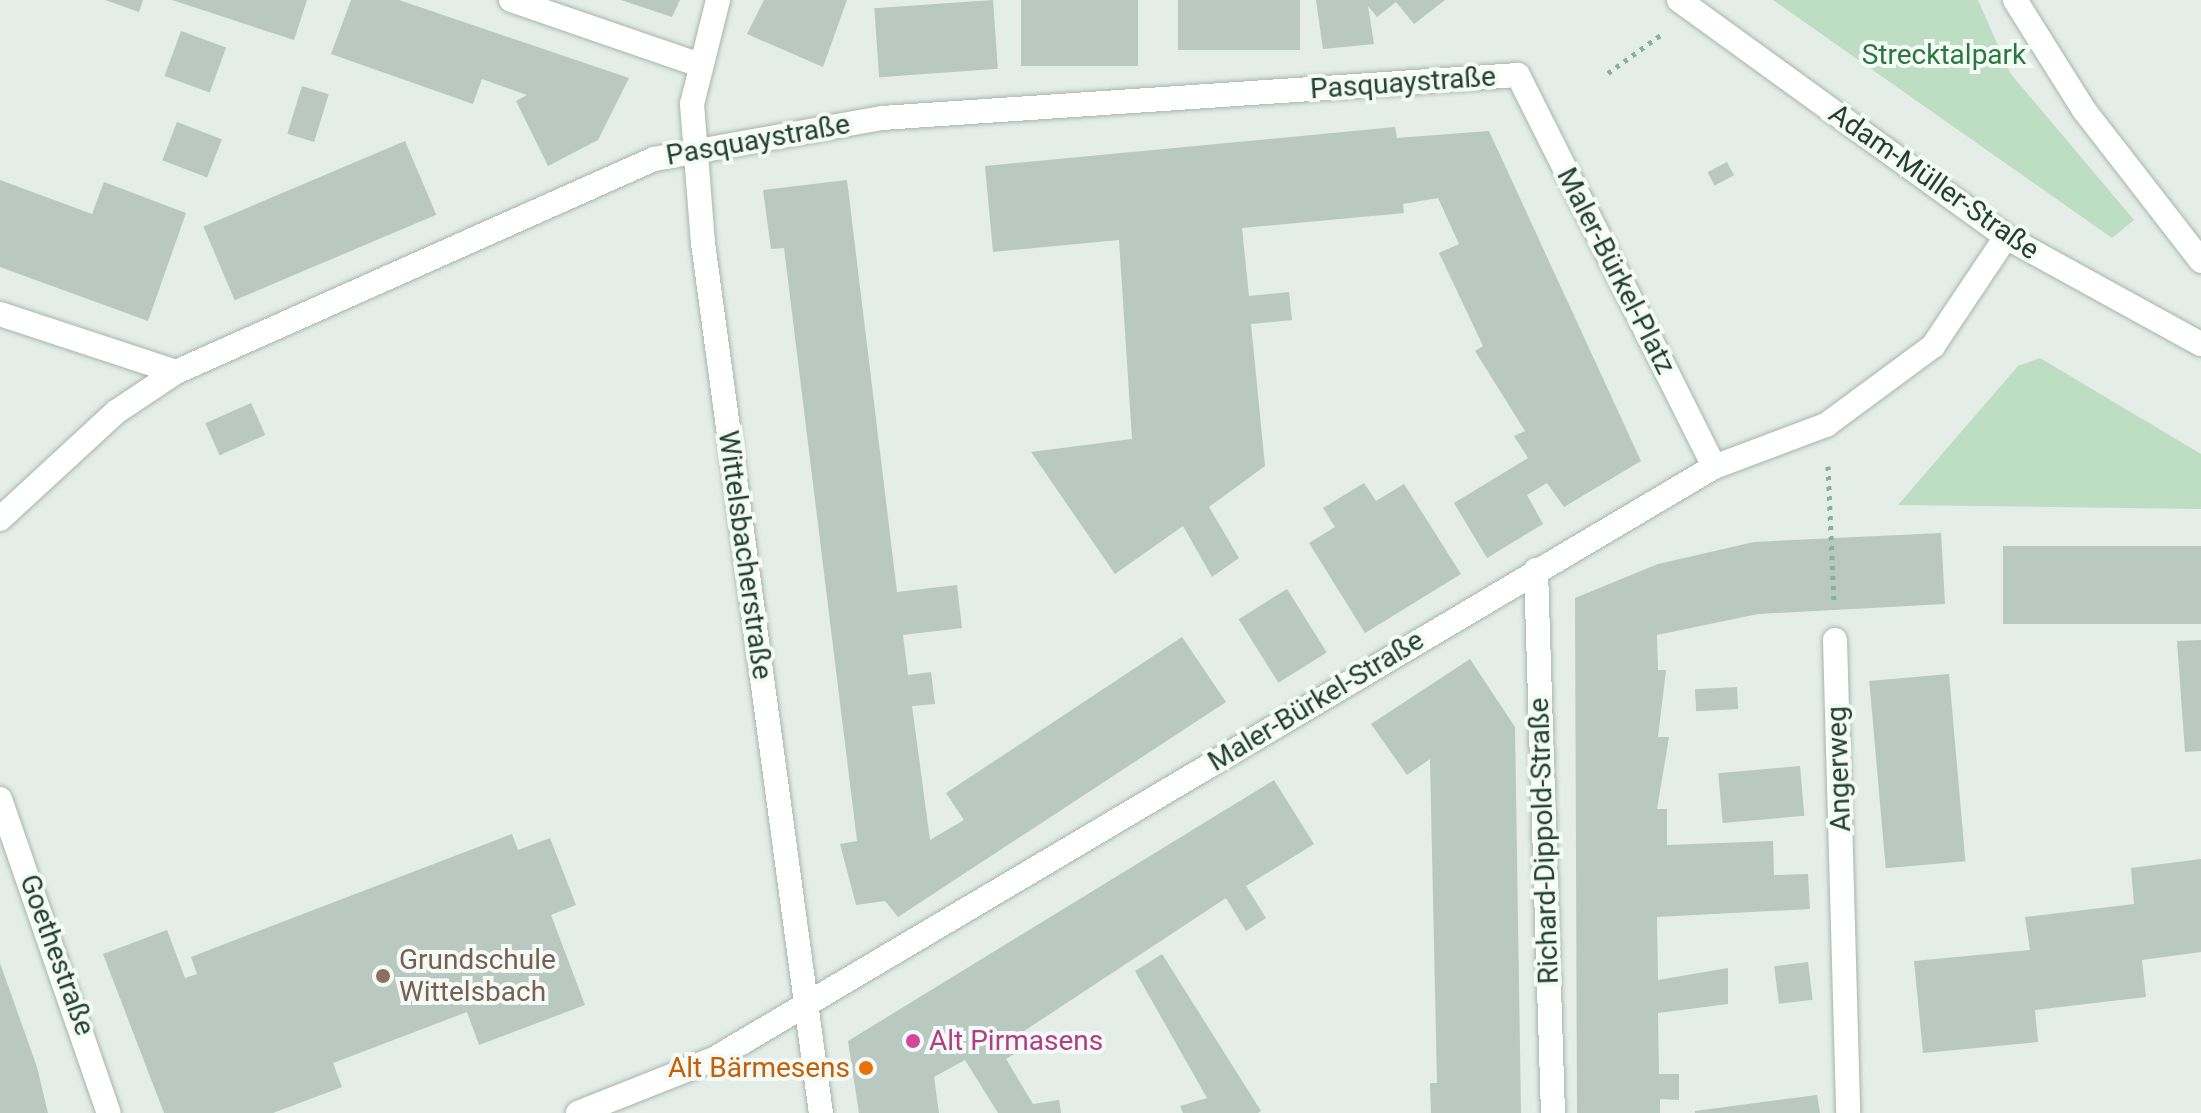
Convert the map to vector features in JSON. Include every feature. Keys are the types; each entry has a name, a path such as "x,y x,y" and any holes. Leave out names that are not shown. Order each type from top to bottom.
{"street":[{"path":"511,0 697,64"},
{"name":"Wittelsbacherstraße","path":"718,0 697,64 694,147 821,1113"},
{"path":"2015,0 2084,110 2201,261"},
{"name":"Adam-Müller-Straße","path":"1686,5 2006,237 2201,344"},
{"name":"Pasquaystraße","path":"0,519 116,412 176,372 654,159 694,147 882,118 1518,75"},
{"name":"Maler-Bürkel-Platz","path":"1518,75 1714,467"},
{"name":"Maler-Bürkel-Straße","path":"578,1113 714,1059 1714,467 1826,425 1933,346 2006,237"},
{"path":"0,314 176,372"},
{"name":"Richard-Dippold-Straße","path":"1536,570 1553,1113"},
{"name":"Angerweg","path":"1835,640 1848,1113"},
{"name":"Goethestraße","path":"0,799 109,1113"}],"path":[{"path":"1608,73 1686,5"},
{"path":"1826,425 1835,640"}],"green space":[{"name":"Strecktalpark","path":"1773,0 1978,0 2010,73 2134,220 2112,238"},
{"path":"2040,358 2201,454 2201,509 1898,505 2018,366"}],"building":[{"path":"105,0 143,0 139,12"},
{"path":"172,0 307,0 294,40"},
{"path":"351,0 399,0 629,78 598,140 548,166 516,101 527,95 482,79 473,104 331,54"},
{"path":"621,0 680,0 672,17"},
{"path":"764,0 847,0 823,67 747,34"},
{"path":"993,0 998,69 879,77 874,8"},
{"path":"1021,0 1138,0 1138,66 1021,66"},
{"path":"1178,0 1300,0 1300,50 1178,50"},
{"path":"1316,0 1445,0 1414,24 1396,2 1377,17 1368,6 1374,44 1323,49"},
{"path":"181,31 226,47 210,93 165,76"},
{"path":"302,86 329,94 314,142 287,134"},
{"path":"177,122 222,139 207,177 162,160"},
{"path":"1395,127 1397,138 1489,131 1641,461 1564,507 1547,483 1527,495 1543,524 1487,558 1454,503 1528,458 1514,436 1525,431 1475,351 1483,346 1439,253 1459,244 1438,198 1403,204 1404,213 1242,228 1249,296 1289,292 1292,320 1251,324 1265,466 1209,507 1239,558 1212,577 1183,526 1115,574 1031,452 1132,439 1119,240 993,252 985,166"},
{"path":"405,141 436,215 235,300 203,227"},
{"path":"1727,162 1734,175 1715,186 1708,172"},
{"path":"0,180 92,214 104,182 186,213 148,321 0,267"},
{"path":"847,180 897,592 957,585 962,628 903,635 908,675 931,672 935,704 912,706 930,840 964,820 946,793 1182,637 1226,702 898,917 885,901 856,905 840,844 857,841 784,248 771,249 763,190"},
{"path":"251,403 265,435 220,455 205,423"},
{"path":"1364,483 1376,501 1404,484 1461,574 1365,633 1309,543 1335,527 1323,508"},
{"path":"1941,533 1945,604 1758,614 1657,635 1658,670 1666,670 1658,737 1669,737 1657,809 1667,809 1667,845 1773,841 1774,875 1808,874 1810,909 1657,917 1658,980 1728,968 1728,1004 1658,1013 1659,1074 1679,1074 1679,1100 1660,1099 1660,1113 1577,1113 1575,598 1658,564 1754,542"},
{"path":"2003,546 2201,546 2201,624 2003,624"},
{"path":"1287,589 1327,653 1278,683 1239,619"},
{"path":"2201,640 2201,751 2185,752 2177,641"},
{"path":"1470,659 1515,727 1521,1113 1431,1113 1430,1083 1437,1083 1430,759 1407,775 1371,724"},
{"path":"1949,674 1965,861 1886,868 1869,681"},
{"path":"1737,687 1738,709 1696,711 1695,689"},
{"path":"1800,766 1804,816 1723,823 1718,773"},
{"path":"1274,780 1314,844 1246,886 1266,918 1246,931 1226,898 1015,1037 1022,1049 1006,1059 1033,1104 1059,1100 1061,1113 998,1113 965,1060 934,1077 939,1113 859,1113 848,1041"},
{"name":"Grundschule Wittelsbach","path":"512,834 518,850 550,838 576,905 551,915 585,1005 479,1045 467,1012 333,1063 342,1087 273,1113 164,1113 103,954 167,930 185,978 197,974 191,957"},
{"path":"2201,859 2201,952 2142,960 2146,997 2035,1010 2038,1042 1923,1053 1914,961 2030,950 2025,917 2134,904 2131,868"},
{"path":"1162,954 1261,1111 1258,1113 1183,1113 1180,1106 1207,1098 1135,971"},
{"path":"1808,962 1813,1000 1779,1004 1774,966"},
{"path":"0,963 37,1067 48,1113 0,1113"},
{"path":"1817,1095 1820,1113 1695,1113 1695,1111"}],"place":[{"name":"Grundschule Wittelsbach","path":"383,976"},
{"name":"Alt Pirmasens","path":"913,1041"},
{"name":"Alt Bärmesens","path":"866,1068"}]}
